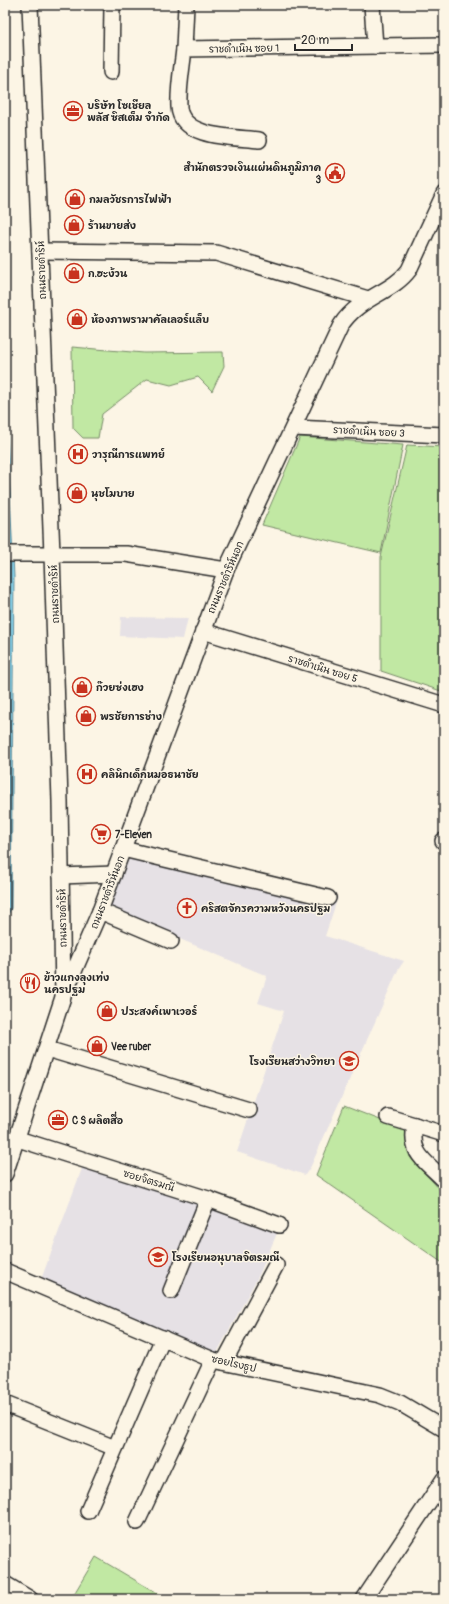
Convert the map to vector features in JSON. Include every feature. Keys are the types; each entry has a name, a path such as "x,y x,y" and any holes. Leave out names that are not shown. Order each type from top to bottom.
{"street":[{"name":"ถนนราชดำริห์","path":"5,1174 18,1139 63,997 52,554 30,5"},
{"path":"111,72 112,5"},
{"path":"186,5 179,108 184,123 200,132 259,140"},
{"path":"372,5 375,46"},
{"name":"ราชดำเนิน ซอย 1","path":"184,49 444,45"},
{"name":"ถนนราชดำริห์นอก","path":"63,997 100,911 226,570 294,428 341,325 351,313 368,299 405,276 444,194"},
{"path":"40,250 216,253 368,299"},
{"name":"ราชดำเนิน ซอย 3","path":"294,428 444,435"},
{"path":"5,554 126,554 226,570"},
{"name":"ราชดำเนิน ซอย 5","path":"203,631 444,705"},
{"path":"123,849 328,898"},
{"path":"61,876 114,874"},
{"path":"100,911 171,941"},
{"path":"47,1049 249,1110"},
{"path":"388,1117 444,1134"},
{"path":"415,1125 413,1133 417,1155 444,1180"},
{"name":"ซอยจิตรมณี","path":"18,1139 208,1199 279,1225"},
{"path":"171,1291 208,1199"},
{"path":"137,1522 219,1361 276,1266"},
{"name":"ซอยโรงธูป","path":"5,1271 219,1361 380,1395 400,1403 444,1429"},
{"path":"88,1511 163,1338"},
{"path":"5,1404 115,1448"},
{"path":"364,1599 444,1480"},
{"path":"5,1584 30,1599"}],"shaded area":[{"path":"121,617 188,618 183,639 120,636"},
{"path":"129,845 338,897 325,936 404,961 398,970 311,1166 305,1175 237,1152 284,1011 258,1003 267,976 107,908"},
{"name":"โรงเรียนอนุบาลจิตรมณี","path":"84,1163 278,1231 259,1275 213,1360 39,1285"}],"green space":[{"path":"72,347 144,353 223,352 224,366 212,391 198,377 171,385 147,379 102,414 98,438 83,438 73,428"},
{"path":"300,437 403,445 381,553 262,525"},
{"path":"407,445 444,447 444,672 441,691 381,671 381,557"},
{"path":"344,1106 406,1130 410,1157 444,1194 444,1264 316,1175"},
{"path":"96,1557 167,1599 71,1599"}],"water":[{"path":"5,390 14,577 11,908 5,921"}],"place":[{"name":"บริษัท โซเชียล พลัส ซิสเต็ม จำกัด","path":"73,111"},
{"name":"สำนักตรวจเงินแผ่นดินภูมิภาค 3","path":"335,173"},
{"name":"กมลวัชรการไฟฟ้า","path":"75,199"},
{"name":"ร้านขายส่ง","path":"74,225"},
{"name":"ก.ฮะง้วน","path":"74,273"},
{"name":"ห้องภาพรามาคัลเลอร์แล็บ","path":"77,319"},
{"name":"วารุณีการแพทย์","path":"78,454"},
{"name":"นุชโมบาย","path":"77,493"},
{"name":"ก๊วยซ่งเฮง","path":"82,687"},
{"name":"พรชัยการช่าง","path":"86,716"},
{"name":"คลินิกเด็กหมอธนาชัย","path":"87,774"},
{"name":"7-Eleven","path":"101,834"},
{"name":"คริสตจักรความหวังนครปฐม","path":"187,908"},
{"name":"ข้าวแกงลุงเท่ง นครปฐม","path":"30,983"},
{"name":"ประสงค์เพาเวอร์","path":"107,1011"},
{"name":"Vee ruber","path":"97,1046"},
{"name":"โรงเรียนสว่างวิทยา","path":"349,1061"},
{"name":"C S ผลิตสื่อ","path":"58,1120"},
{"name":"โรงเรียนอนุบาลจิตรมณี","path":"158,1257"}]}
